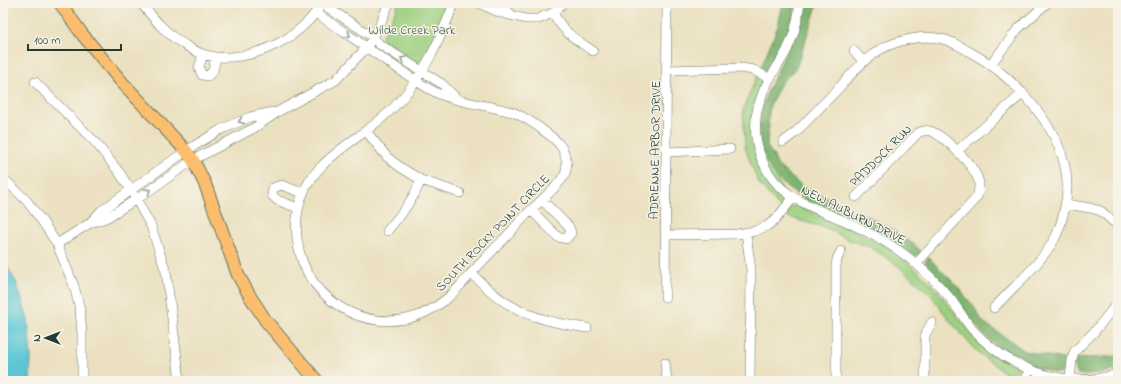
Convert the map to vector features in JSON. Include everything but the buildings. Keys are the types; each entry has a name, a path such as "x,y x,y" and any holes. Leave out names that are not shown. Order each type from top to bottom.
{"main road":[{"path":"60,3 82,34 120,80 189,156 205,184 238,275 266,321 317,381"}],"street":[{"path":"142,3 172,37 185,46 203,54 216,57 252,54 293,36 316,13 322,3 373,37 379,44 442,84 456,99"},
{"path":"57,244 90,223 101,211 131,190 189,156 254,128 278,111 336,80 366,47 373,37 389,3"},
{"name":"SOUTH ROCKY POINT CIRCLE","path":"454,3 435,47 423,71 416,81 396,106 381,120 324,163 312,176 298,208 296,229 298,249 304,268 323,294 345,311 356,316 376,320 400,320 422,314 442,303 542,200 565,174 567,164 565,154 559,144 531,121 514,113 456,99"},
{"path":"479,3 498,12 526,20 538,19 553,13 562,3"},
{"path":"499,3 514,17"},
{"name":"ADRIENNE ARBOR DRIVE","path":"665,297 667,3"},
{"name":"NEW AUBURN DRIVE","path":"800,3 795,31 786,52 760,98 756,115 755,130 757,144 762,160 770,175 782,189 803,204 874,236 897,249 917,263 949,296 972,329 986,343 1016,363 1041,374 1070,379 1106,378 1118,374"},
{"path":"992,64 1018,29 1047,3"},
{"path":"316,13 416,81 439,94 456,99"},
{"path":"553,13 561,26 572,37 593,51"},
{"path":"783,142 795,134 863,62 877,51 895,43 916,38 937,38 957,45 992,64 1023,93 1047,123 1056,138 1063,155 1068,189 1062,220 1055,237 1043,256 994,308"},
{"path":"854,51 863,62"},
{"path":"203,54 200,68 202,75 208,76 213,71 216,57"},
{"path":"667,70 741,68 754,70 770,79"},
{"path":"35,82 96,143 131,190 151,226 166,272 180,381"},
{"path":"917,263 977,197 979,188 975,172 957,151 1023,93"},
{"path":"90,223 106,218 136,200 220,130 250,117 278,111"},
{"path":"366,131 387,156 400,167 421,180 460,193"},
{"name":"PADDOCK RUN","path":"856,197 918,133 924,131 931,132 948,142 957,151"},
{"path":"667,152 730,150"},
{"path":"3,178 26,200 42,221 57,244 74,286 80,309 82,334 82,381"},
{"path":"387,231 402,214 414,195 421,180"},
{"path":"298,208 277,200 272,195 273,188 281,185 304,193"},
{"path":"666,234 746,233 755,231 767,226 776,219 793,198"},
{"path":"531,210 558,237 566,239 571,233 569,226 542,200"},
{"path":"1066,204 1101,211 1118,226"},
{"path":"746,233 751,270 750,381"},
{"path":"836,381 836,266 837,259 841,251"},
{"path":"471,273 494,294 510,305 529,314 550,321 587,328"},
{"path":"1070,379 1074,352 1095,331 1118,302"},
{"path":"925,381 925,336 932,322"},
{"path":"665,363 667,381"},
{"path":"1025,381 1029,369"}],"green space":[{"name":"Wilde Creek Park","path":"398,3 448,3 433,41 422,61 415,62 384,42 382,36 396,10"},
{"path":"783,3 796,3 792,26 775,64 768,71 764,71 760,69 778,26"},
{"path":"804,3 816,3 816,9 796,68 781,83 770,105 767,146 773,154 777,165 804,188 838,202 850,212 856,214 861,213 893,230 922,252 916,256 912,255 878,233 808,202 785,186 768,164 763,151 760,136 762,107 803,16"},
{"path":"757,76 762,81 753,107 784,198 784,202 780,208 758,182 745,148 743,109"},
{"path":"798,206 862,234 884,245 901,256 931,283 978,341 996,356 1018,367 1021,371 1021,379 1004,372 977,352 951,322 930,294 897,265 872,248 847,239 829,229 788,217 786,214 791,207"},
{"path":"928,257 956,285 974,307 982,321 1025,351 1068,359 1065,371 1060,374 1035,367 1008,354 992,342 978,328 949,291 926,266 925,263"},
{"path":"1118,356 1118,370 1088,375 1077,374 1075,371 1076,359"}],"water":[{"path":"3,259 17,284 28,320 31,357 30,381 3,381"}]}
